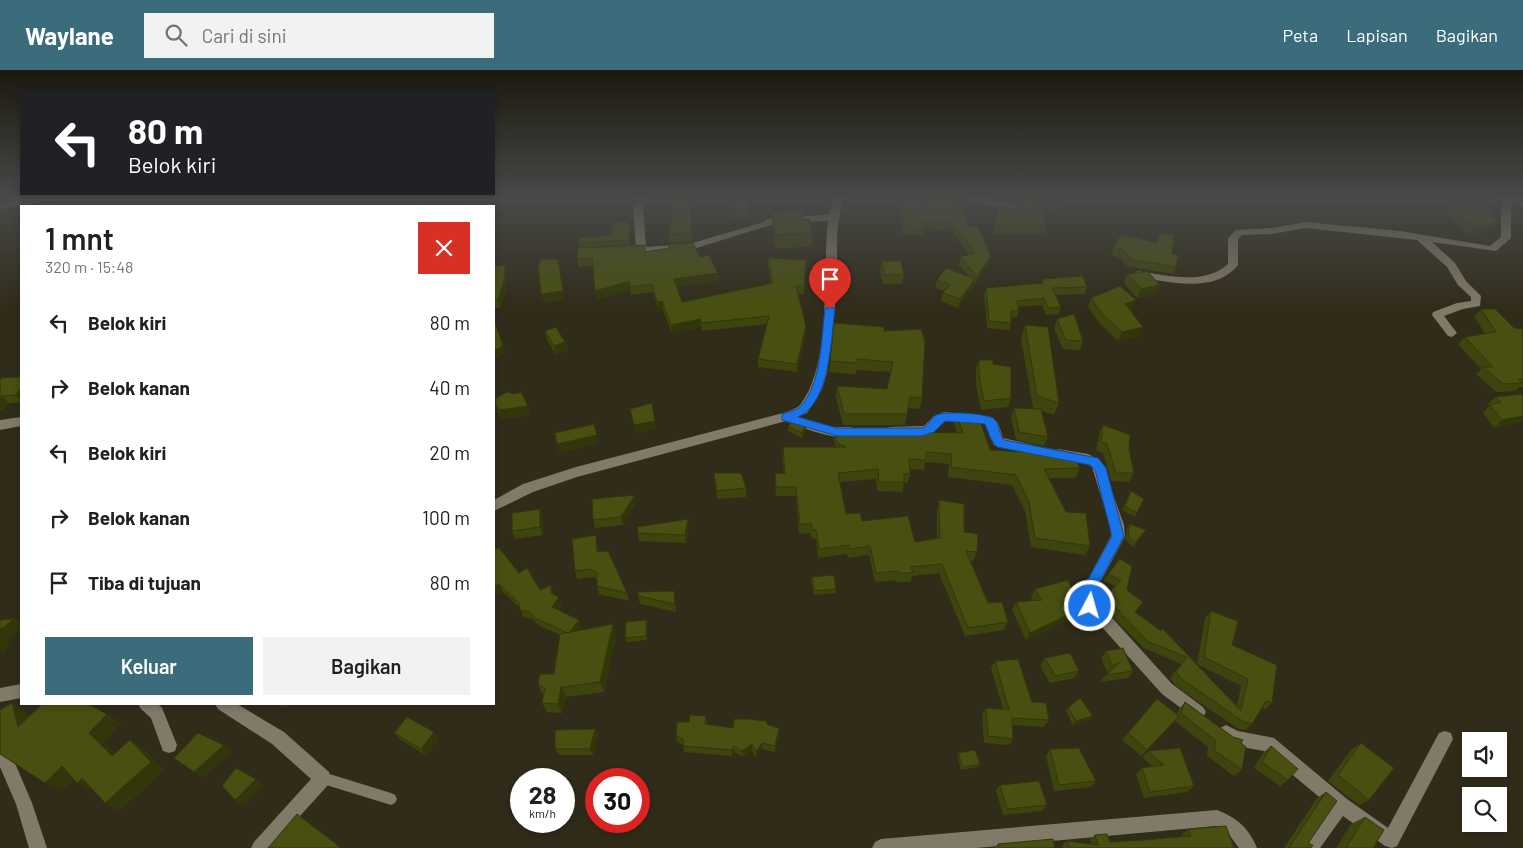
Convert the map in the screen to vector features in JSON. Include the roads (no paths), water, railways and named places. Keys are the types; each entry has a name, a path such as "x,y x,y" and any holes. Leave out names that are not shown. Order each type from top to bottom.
{"street":[{"path":"640,234 641,250"},
{"path":"621,251 690,247 734,234"},
{"path":"495,505 528,488 576,472 786,417 803,410 816,389 821,373 832,289 832,234"},
{"path":"1138,274 1189,280 1212,277 1233,265 1233,238 1238,234"},
{"path":"1388,234 1485,249 1494,248 1506,238 1506,234"},
{"path":"1421,238 1451,265 1462,283 1476,296 1476,304 1461,306 1437,315 1452,333"},
{"path":"786,417 832,432 927,431 937,420 944,416 988,420 992,423 996,439 1001,444 1088,459 1097,464 1117,526 1118,536 1086,594 1088,602 1167,689 1233,737 1268,744 1341,805 1391,840 1445,738"},
{"path":"0,425 20,422"},
{"path":"0,695 20,691"},
{"path":"147,705 157,713 169,745"},
{"path":"225,705 278,738 324,778 260,848"},
{"path":"0,748 24,803 38,848"},
{"path":"1310,848 1341,805"},
{"path":"881,848 985,844 1217,818 1232,825 1245,840 1248,848"}],"lane":[{"path":"324,778 391,799"}]}
